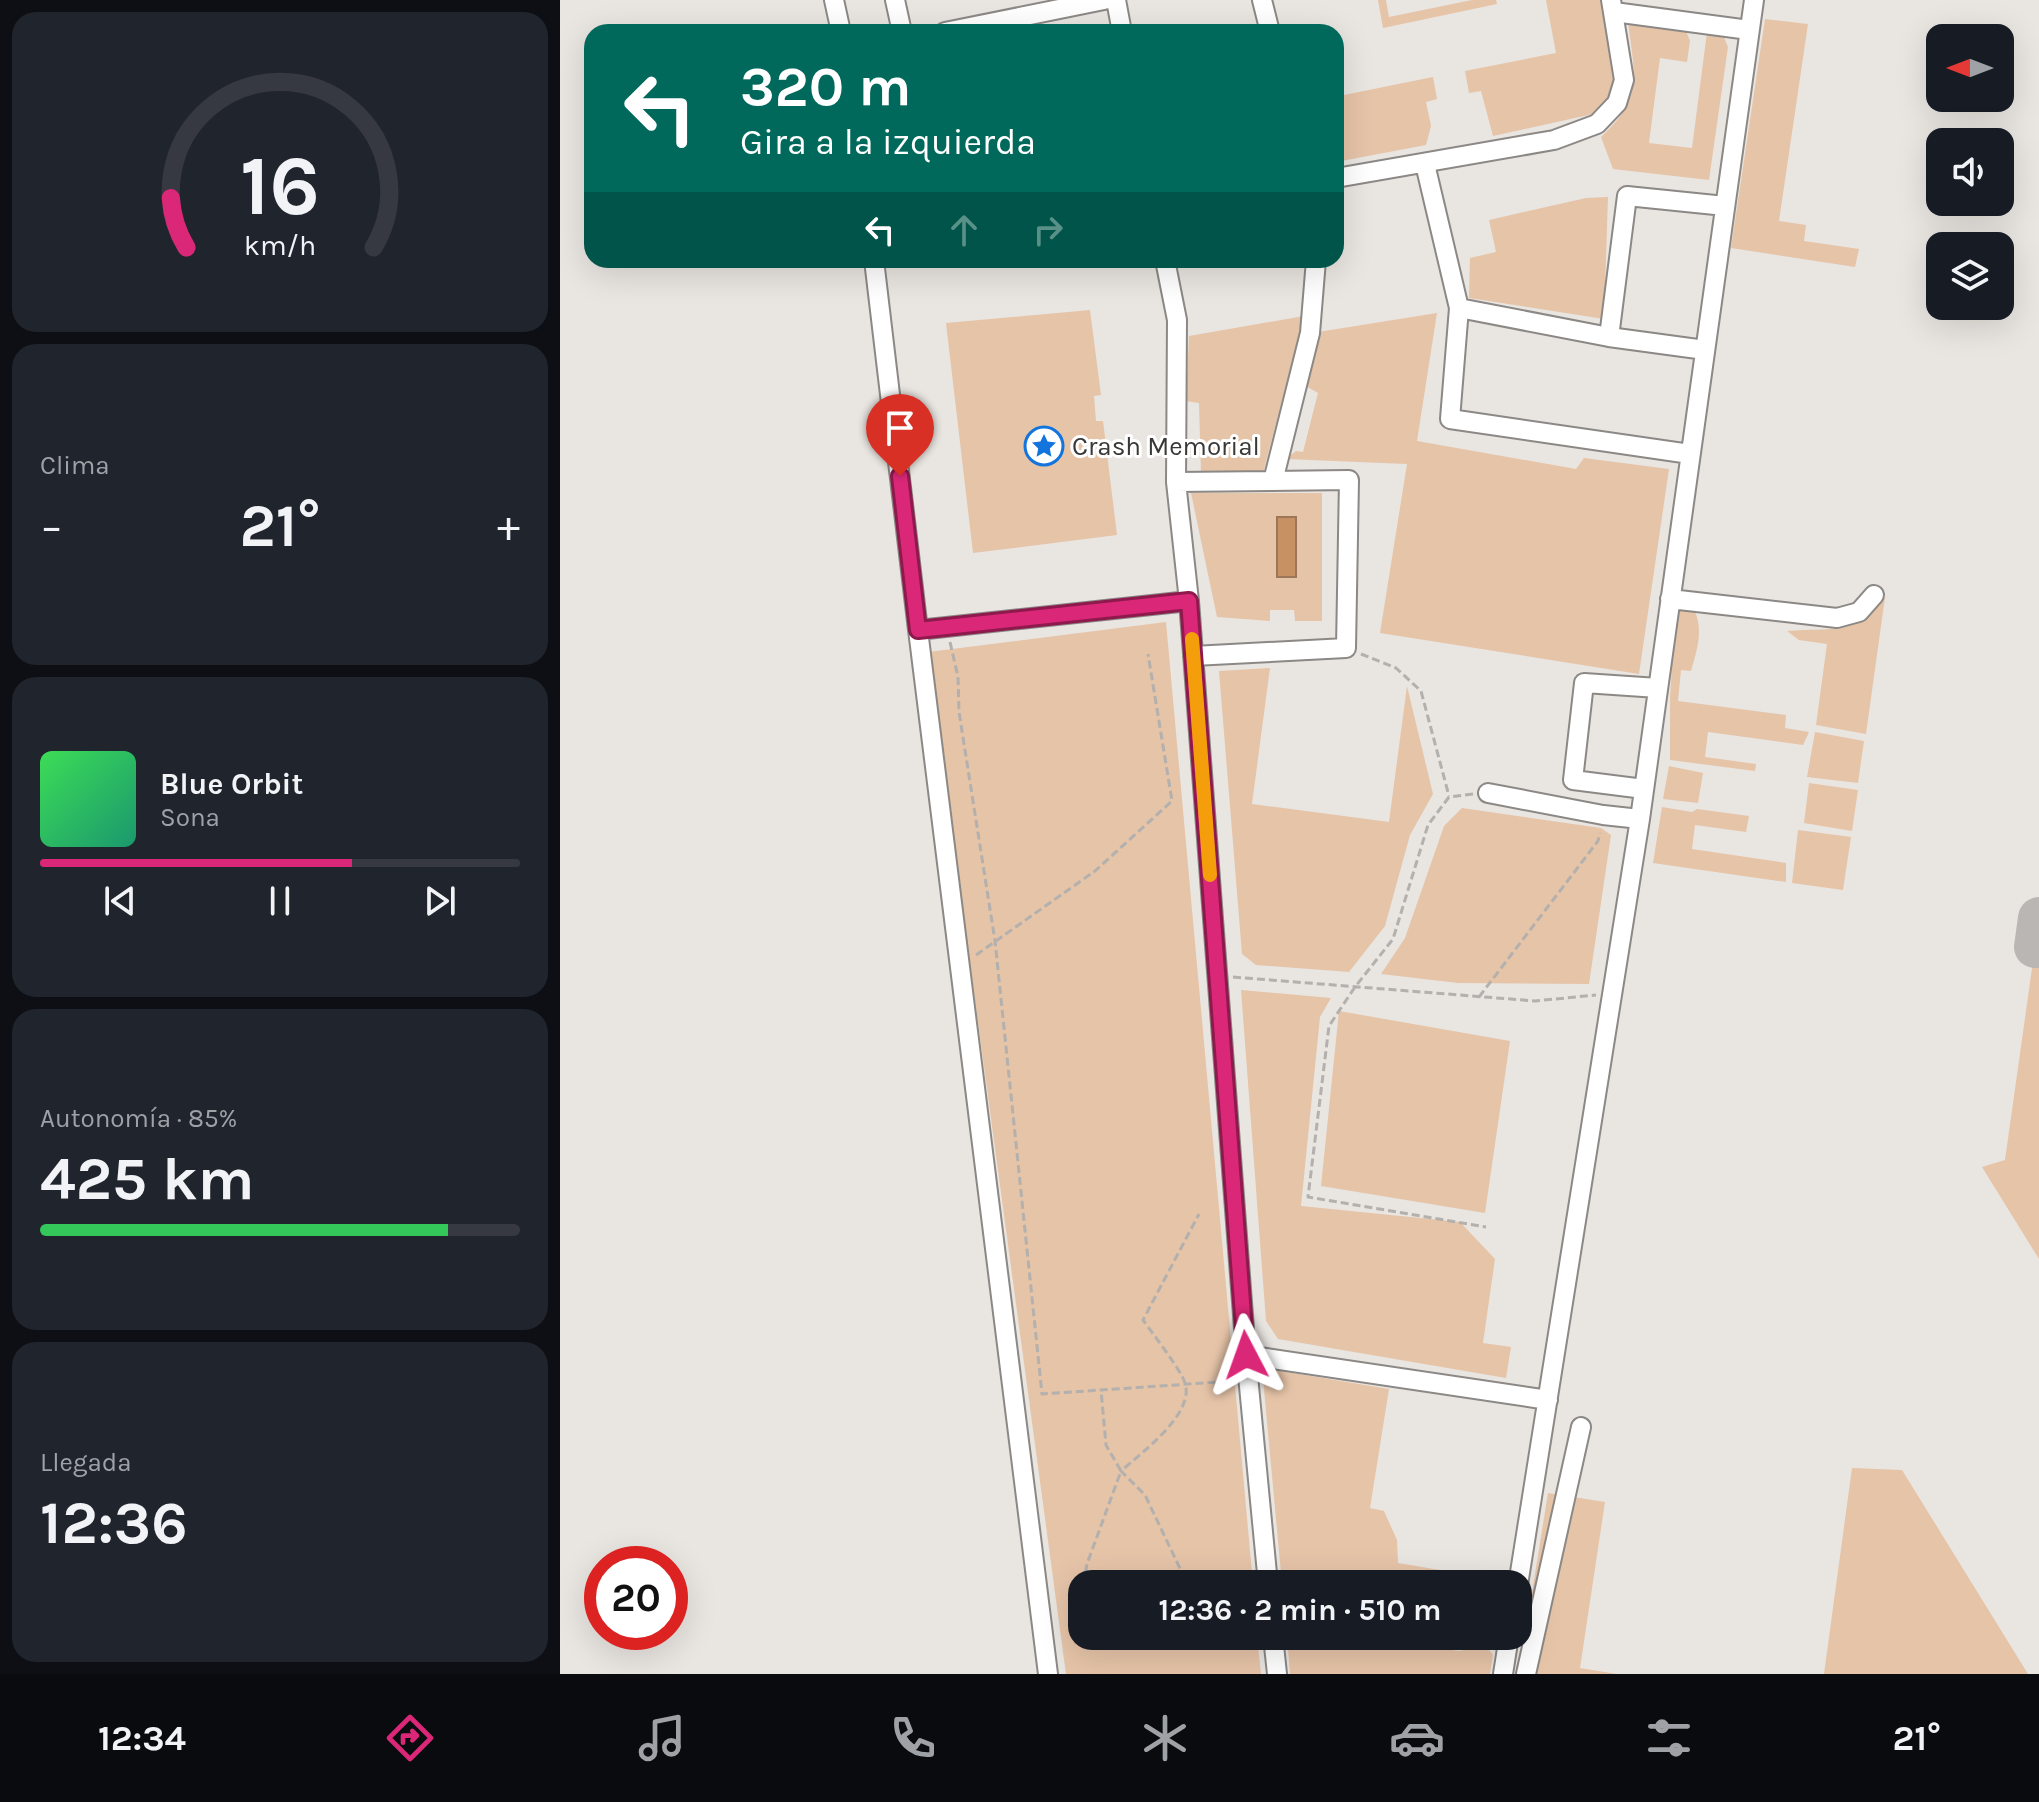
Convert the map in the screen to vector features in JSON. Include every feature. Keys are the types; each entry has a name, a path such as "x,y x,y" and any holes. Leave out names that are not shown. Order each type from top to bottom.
{"lane":[{"path":"834,0 839,24"},
{"path":"895,0 900,24"},
{"path":"985,24 1104,0"},
{"path":"1116,0 1120,24"},
{"path":"1262,0 1268,24"},
{"path":"1520,1570 1640,819 1754,0"},
{"path":"1344,177 1554,140 1597,124 1617,103 1624,80 1612,6 1749,30"},
{"path":"1425,164 1459,308 1450,419 1690,454"},
{"path":"1609,337 1627,196 1725,206"},
{"path":"875,268 1048,1674"},
{"path":"1167,268 1177,320 1176,482 1189,601 1248,1380 1267,1570"},
{"path":"1273,481 1310,333 1315,268"},
{"path":"1459,308 1609,337 1705,350"},
{"path":"1176,482 1349,480 1346,648 1193,656"},
{"path":"1670,599 1837,618 1859,612 1874,595"},
{"path":"918,630 1189,601"},
{"path":"1644,789 1573,780 1584,683 1658,688"},
{"path":"1488,793 1640,819"},
{"path":"1246,1355 1548,1400"},
{"path":"1526,1674 1581,1427"},
{"path":"1274,1650 1277,1674"},
{"path":"1503,1674 1507,1650"}],"path":[{"path":"947,628 958,677 959,712 995,941 1042,1394 1248,1380"},
{"path":"1346,648 1396,668 1421,691 1449,797"},
{"path":"960,968 1095,871 1172,801 1148,654"},
{"path":"1486,1227 1308,1197 1329,1026 1393,939 1428,825 1449,797 1488,793"},
{"path":"1479,997 1598,841 1603,815"},
{"path":"1217,976 1535,1001 1613,994"},
{"path":"1086,1570 1121,1471 1167,1429 1184,1407 1186,1384 1143,1320 1199,1214"},
{"path":"1101,1390 1106,1445 1121,1471 1145,1495 1181,1570"}],"shaded area":[{"path":"1378,0 1386,0 1389,17 1472,0 1496,0 1497,4 1383,28"},
{"path":"1546,0 1603,0 1618,69 1615,89 1606,103 1593,114 1493,136 1481,91 1469,93 1465,71 1556,53"},
{"path":"1765,19 1808,24 1779,221 1806,225 1804,241 1859,249 1855,267 1731,248"},
{"path":"1628,21 1685,28 1690,41 1687,62 1660,58 1649,143 1692,148 1707,32 1723,35 1728,47 1709,180 1613,169 1601,137 1615,123 1630,97 1634,70"},
{"path":"1433,77 1437,99 1426,102 1431,126 1426,145 1344,160 1344,95"},
{"path":"1608,197 1604,319 1469,298 1470,258 1496,252 1489,220 1586,198"},
{"path":"1090,310 1101,395 1094,396 1096,421 1103,421 1117,535 973,553 946,323"},
{"path":"1437,313 1417,441 1576,469 1584,458 1669,469 1639,674 1380,633 1407,464 1286,459 1296,451 1303,452 1318,393 1304,385 1318,332"},
{"path":"1304,316 1263,473 1201,474 1199,403 1186,401 1189,336"},
{"path":"1191,493 1322,493 1322,621 1295,621 1294,610 1270,610 1270,621 1217,617"},
{"path":"1277,517 1296,517 1296,577 1277,577"},
{"path":"1885,597 1866,734 1816,725 1827,644 1799,640 1787,631 1842,628 1863,619"},
{"path":"1688,601 1697,617 1699,635 1691,671 1681,670 1678,701 1786,715 1785,728 1809,732 1803,745 1708,732 1705,757 1756,764 1755,771 1670,760 1675,618"},
{"path":"1166,622 1252,1570 1068,1570 1068,1650 1258,1650 1261,1674 1066,1674 928,652"},
{"path":"1270,668 1252,804 1389,822 1407,686 1433,794 1410,835 1385,926 1349,972 1256,965 1242,954 1219,671"},
{"path":"1815,732 1864,741 1858,783 1807,777"},
{"path":"1669,766 1703,773 1698,803 1663,799"},
{"path":"1809,783 1858,790 1852,831 1804,823"},
{"path":"1662,807 1749,816 1746,832 1695,825 1692,849 1786,863 1786,882 1653,863"},
{"path":"1462,808 1601,828 1611,835 1589,984 1458,983 1381,974 1405,938 1444,826"},
{"path":"1798,830 1851,837 1843,890 1792,883"},
{"path":"2035,947 2039,947 2039,1259 1982,1167 2005,1160"},
{"path":"1241,990 1331,998 1320,1017 1301,1206 1460,1222 1495,1259 1483,1343 1511,1347 1506,1378 1278,1339 1266,1321"},
{"path":"1339,1011 1510,1041 1485,1213 1321,1186"},
{"path":"1262,1368 1389,1389 1370,1508 1384,1511 1397,1540 1398,1563 1440,1570 1281,1570"},
{"path":"1852,1468 1902,1470 2028,1674 1824,1674"},
{"path":"1548,1493 1605,1502 1580,1668 1617,1674 1519,1674 1523,1650 1532,1650 1532,1593"},
{"path":"1288,1650 1489,1650 1493,1655 1490,1674 1290,1674"}],"taxiway":[{"path":"2039,918 2035,947 2039,947"}],"slow traffic":[{"path":"1192,639 1210,875"}],"place":[{"name":"Crash Memorial","path":"1044,446"}],"route":[{"path":"900,476 918,630 1189,601 1246,1355"}]}
